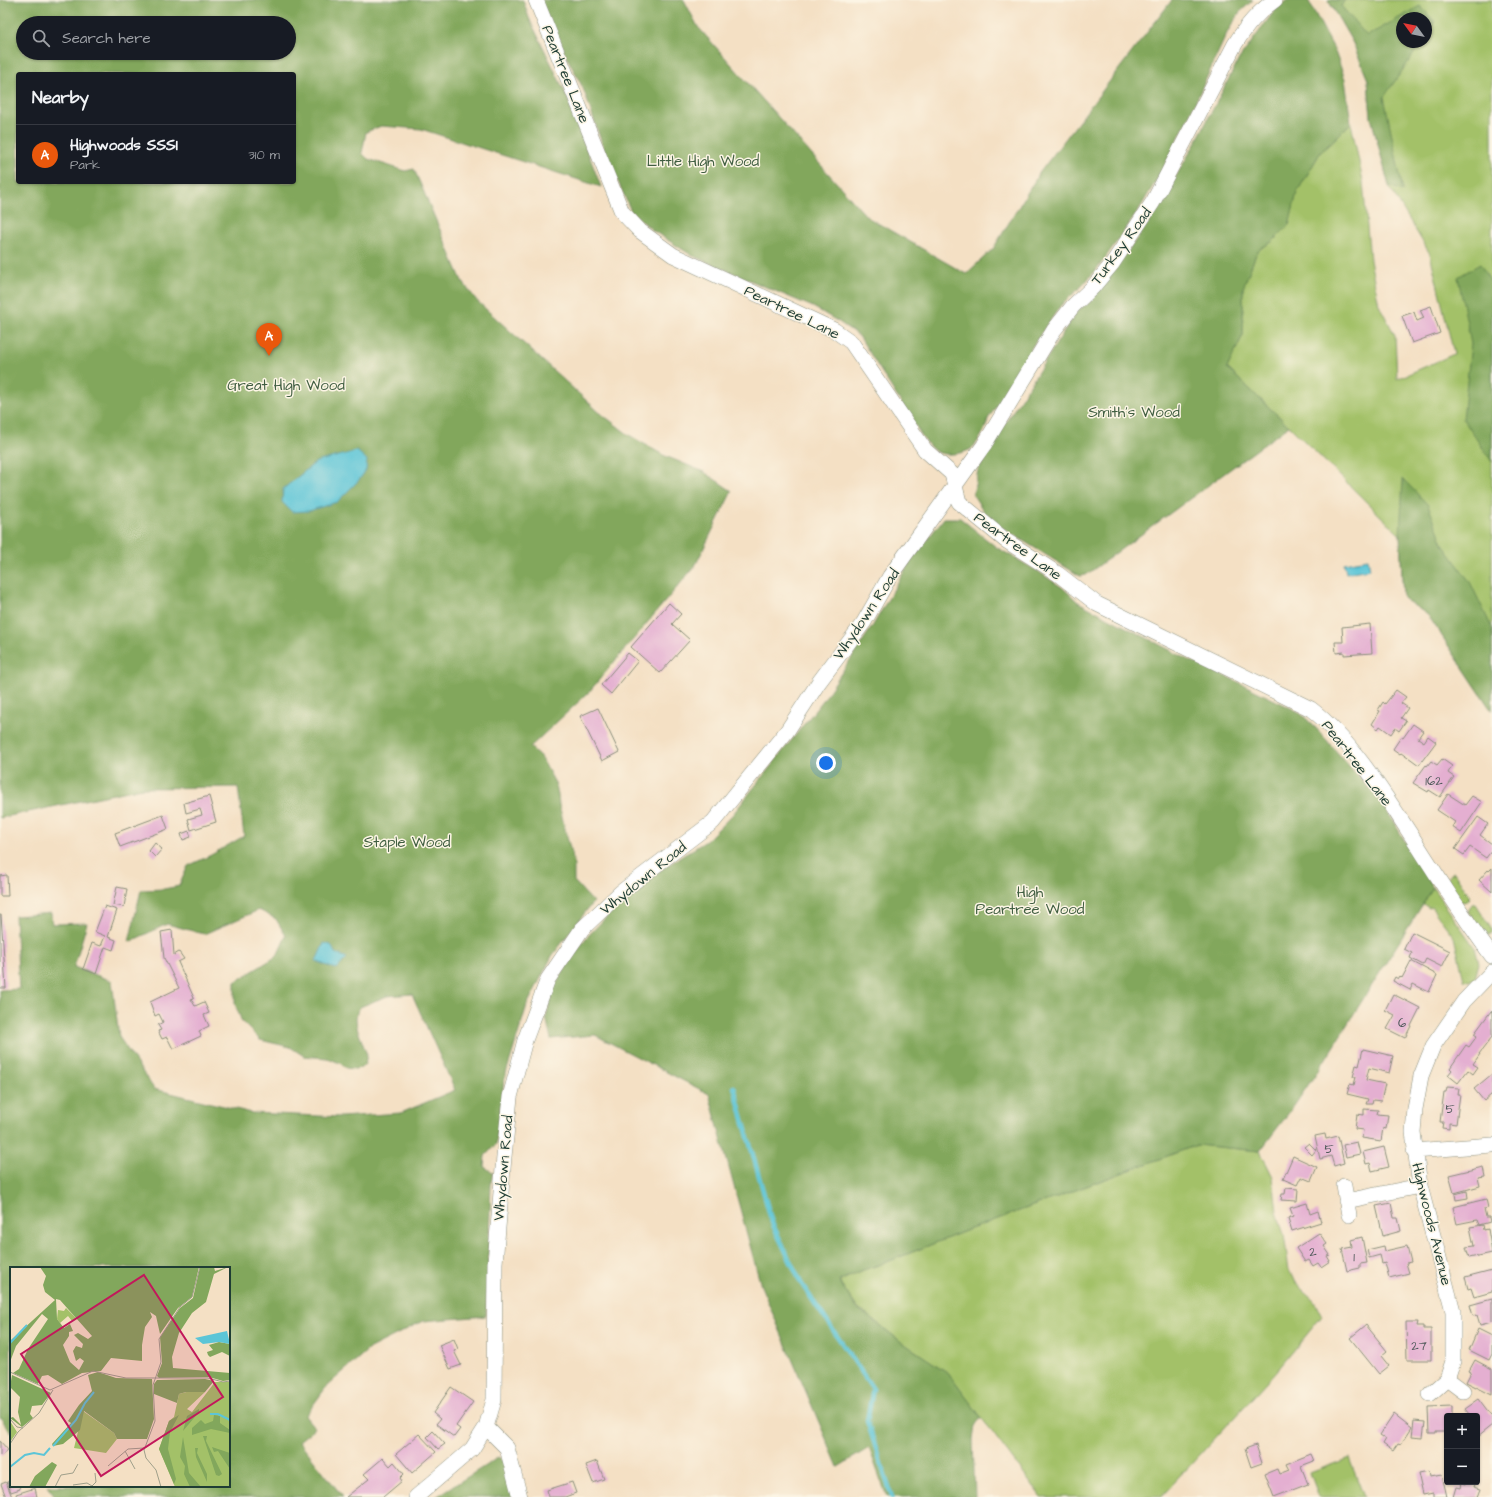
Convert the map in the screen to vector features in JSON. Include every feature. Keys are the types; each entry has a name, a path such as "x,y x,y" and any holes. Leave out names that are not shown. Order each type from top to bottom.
{"street":[{"name":"Peartree Lane","path":"536,0 622,212 640,231 673,255 834,330 851,342 925,450 952,474 959,502 1005,540 1058,574 1097,604 1311,709 1327,722 1376,782 1468,925 1492,956"},
{"name":"Turkey Road","path":"955,486 984,444 1054,330 1073,306 1094,287 1112,264 1153,202 1235,44 1247,25 1261,10 1275,0"},
{"name":"Whydown Road","path":"416,1497 472,1449 486,1427 494,1400 495,1263 510,1097 525,1040 548,979 582,929 621,892 713,822 787,731 819,682 864,622 890,576 955,486"},
{"name":"Highwoods Avenue","path":"1447,1379 1453,1361 1453,1311 1420,1186 1414,1151 1413,1132 1415,1109 1422,1076 1433,1046 1464,1001 1492,972"},
{"path":"1414,1151 1492,1146"},
{"path":"1344,1186 1348,1208 1420,1186"},
{"path":"1430,1394 1447,1379 1463,1391"},
{"path":"486,1427 507,1448 520,1497"}],"green space":[{"path":"0,0 523,0 529,18 565,92 601,187 421,129 381,126 366,132 362,153 368,159 405,171 414,169 462,281 477,301 599,412 629,435 663,455 704,472 732,491 695,566 588,693 530,747 541,757 555,783 574,864 574,881 593,902 552,956 527,1005 504,1080 496,1144 485,1156 484,1167 493,1172 491,1185 486,1316 423,1321 370,1348 327,1386 305,1416 315,1428 299,1441 343,1497 55,1497 48,1487 230,1487 230,1267 10,1267 10,1432 0,1417 0,990 19,989 15,916 51,913 52,924 87,923 74,967 112,981 119,1037 154,1089 252,1113 341,1117 401,1113 455,1090 412,994 387,996 360,1007 356,1018 357,1028 367,1055 365,1064 361,1068 346,1068 340,1063 327,1058 304,1056 290,1047 260,1040 242,1022 235,1004 235,982 277,956 286,936 276,919 259,910 204,934 167,924 129,942 141,890 164,889 179,886 188,866 244,836 238,787 142,788 0,818"},
{"name":"Little High Wood","path":"540,0 684,0 698,27 867,217 966,274 993,249 1040,172 1172,0 1253,0 1239,13 1227,33 1163,169 1137,213 1100,265 1082,286 1061,305 1032,347 1017,375 988,419 984,431 977,443 967,451 949,454 935,451 925,441 859,336 813,307 693,256 652,230 631,211 605,152 583,88 549,23"},
{"name":"Smith's Wood","path":"1288,0 1308,0 1334,49 1345,79 1351,123 1320,153 1297,192 1289,225 1272,242 1261,248 1256,254 1243,288 1243,335 1227,368 1289,426 1086,575 1080,576 1001,527 985,513 973,495 978,470 995,439 1078,310 1091,301 1149,222 1196,142 1239,59 1275,10"},
{"path":"1328,0 1492,0 1492,711 1428,615 1403,598 1400,535 1289,426 1227,368 1243,335 1243,288 1256,254 1261,248 1272,242 1289,225 1297,192 1320,153 1351,123 1363,181 1370,260 1379,305 1395,335 1397,379 1454,354 1430,254 1389,186 1371,117 1368,80 1353,43"},
{"path":"1328,0 1345,0 1341,6 1367,36 1396,20 1396,48 1418,48 1384,97 1403,191 1389,186 1371,117 1368,80 1353,43"},
{"path":"1420,6 1426,12 1409,12"},
{"path":"1432,18 1435,21 1432,26"},
{"path":"1480,264 1492,284 1492,462 1463,419 1471,344 1458,277"},
{"path":"1403,479 1428,505 1444,546 1470,582 1492,628 1492,711 1428,615 1403,598 1400,535"},
{"name":"High Peartree Wood","path":"944,518 960,518 996,547 1063,588 1078,602 1187,659 1299,712 1317,729 1384,806 1433,888 1323,1063 1294,1106 1260,1151 1197,1145 860,1271 839,1281 856,1307 900,1341 947,1372 981,1417 975,1426 973,1440 975,1497 887,1497 869,1448 838,1467 761,1286 709,1094 595,1035 551,1039 546,1017 554,988 562,973 586,938 616,907 662,869 706,841 733,814 824,699 872,627 909,563"},
{"path":"1454,872 1469,895 1468,901 1461,902 1447,880 1450,874"},
{"path":"1433,888 1475,948 1479,963 1475,978 1470,981 1464,980 1454,937 1431,907 1429,908 1423,904"},
{"path":"1472,904 1476,904 1492,929 1492,933 1489,935 1485,935 1468,912"},
{"path":"1197,1145 1260,1151 1273,1177 1277,1212 1284,1235 1289,1270 1295,1283 1314,1300 1322,1316 1276,1372 1161,1497 1041,1497 947,1372 900,1341 856,1306 839,1282 860,1271"},
{"path":"499,1457 504,1463 513,1497 436,1497"},
{"path":"1349,1458 1364,1497 1319,1497 1310,1473"}],"water":[{"path":"357,451 367,460 366,470 359,480 337,502 309,511 292,512 282,502 283,489 316,462"},
{"path":"1368,559 1370,569 1346,573 1344,563"},
{"path":"324,943 331,945 335,953 347,958 337,969 316,961"}],"building":[{"path":"1431,306 1440,333 1412,343 1402,316 1414,312 1417,321 1424,318 1420,310"},
{"path":"669,603 681,614 672,624 690,640 660,673 631,647"},
{"path":"1370,624 1372,653 1344,655 1344,652 1336,653 1335,642 1343,642 1342,627"},
{"path":"628,653 638,661 611,694 601,685"},
{"path":"1396,690 1406,697 1401,703 1408,708 1401,718 1406,721 1399,731 1395,728 1391,734 1380,726 1378,729 1372,724 1380,711 1378,710 1383,702 1385,704"},
{"path":"598,708 619,752 602,761 580,716"},
{"path":"1413,724 1423,731 1418,738 1424,742 1428,736 1436,742 1419,765 1393,749 1401,737 1403,738"},
{"path":"1442,759 1452,766 1448,773 1454,777 1440,797 1413,783 1426,765 1427,766 1431,761 1437,765"},
{"path":"1448,794 1465,805 1472,796 1482,802 1461,833 1452,827 1455,822 1437,810"},
{"path":"209,796 216,822 191,830 188,819 202,815 200,809 186,813 184,803"},
{"path":"163,815 168,829 120,847 115,833"},
{"path":"1478,817 1488,824 1480,835 1492,844 1492,850 1486,858 1470,847 1464,855 1455,849"},
{"path":"189,831 191,837 183,840 181,834"},
{"path":"155,843 162,849 155,857 149,851"},
{"path":"1492,868 1492,892 1479,880 1488,870 1489,871"},
{"path":"7,875 8,896 0,896 0,876"},
{"path":"117,887 127,889 124,907 113,905"},
{"path":"105,906 117,910 108,937 116,940 113,950 105,947 96,974 83,969 92,943 101,946 105,936 95,932"},
{"path":"1,915 6,988 0,988"},
{"path":"172,930 174,955 179,952 184,959 178,962 194,998 191,999 195,1006 204,1002 209,1013 204,1015 209,1026 199,1031 201,1036 173,1049 167,1037 162,1039 158,1031 161,1030 158,1025 163,1022 159,1014 155,1016 150,1002 179,988 164,958 161,932"},
{"path":"1412,932 1450,951 1442,967 1426,959 1423,965 1410,958 1412,953 1404,949"},
{"path":"1411,961 1437,975 1429,992 1413,984 1410,990 1393,981 1395,977 1398,979 1400,976 1402,978"},
{"path":"1393,994 1420,1008 1405,1038 1387,1029 1395,1015 1385,1010"},
{"path":"1491,1011 1492,1037 1473,1064 1478,1067 1473,1074 1468,1070 1458,1083 1448,1075 1452,1070 1450,1068 1466,1045 1469,1047 1477,1036 1474,1034"},
{"path":"1363,1049 1393,1056 1389,1073 1369,1068 1366,1080 1385,1084 1381,1101 1373,1100 1372,1104 1366,1104 1368,1099 1347,1094 1350,1084 1354,1085 1356,1077 1353,1077 1356,1065 1359,1066"},
{"path":"1492,1074 1492,1094 1484,1101 1474,1089"},
{"path":"1447,1087 1459,1088 1458,1094 1460,1094 1456,1124 1449,1123 1449,1129 1442,1128 1443,1122 1440,1122 1444,1092 1446,1092"},
{"path":"1364,1109 1378,1110 1377,1114 1388,1115 1386,1129 1383,1128 1381,1141 1362,1138 1363,1130 1355,1129 1357,1114 1364,1115"},
{"path":"1325,1134 1326,1139 1338,1136 1344,1163 1334,1166 1331,1156 1320,1159 1315,1136"},
{"path":"1357,1142 1360,1154 1346,1157 1343,1145"},
{"path":"1309,1143 1316,1150 1312,1155 1304,1147"},
{"path":"1384,1147 1389,1167 1372,1171 1370,1163 1366,1164 1363,1152"},
{"path":"1293,1156 1317,1167 1311,1181 1301,1177 1297,1185 1283,1179"},
{"path":"1483,1167 1485,1177 1478,1178 1480,1186 1454,1193 1449,1175"},
{"path":"1286,1188 1298,1189 1297,1201 1281,1200 1282,1194 1285,1194"},
{"path":"1467,1191 1468,1198 1456,1200 1455,1194"},
{"path":"1486,1199 1488,1208 1484,1209 1486,1217 1489,1217 1490,1222 1479,1225 1477,1220 1457,1224 1453,1207"},
{"path":"1307,1203 1310,1214 1318,1211 1321,1222 1292,1231 1288,1218 1293,1216 1290,1208"},
{"path":"1391,1203 1394,1218 1398,1218 1401,1231 1383,1236 1376,1206"},
{"path":"1483,1225 1484,1230 1488,1229 1492,1253 1469,1258 1466,1247 1474,1246 1470,1227"},
{"path":"1319,1233 1327,1244 1324,1246 1330,1255 1327,1256 1330,1261 1321,1267 1318,1263 1313,1266 1309,1260 1305,1262 1296,1248"},
{"path":"1362,1237 1367,1263 1360,1264 1360,1268 1347,1271 1342,1249 1352,1247 1351,1240"},
{"path":"1384,1246 1385,1251 1407,1246 1411,1262 1406,1263 1409,1273 1389,1278 1385,1262 1382,1263 1380,1255 1369,1258 1367,1250"},
{"path":"1492,1270 1492,1292 1474,1297 1471,1288 1468,1289 1465,1277"},
{"path":"1492,1299 1492,1322 1480,1325 1477,1315 1473,1316 1470,1305"},
{"path":"1406,1322 1418,1322 1417,1326 1423,1326 1423,1329 1431,1329 1431,1360 1407,1360"},
{"path":"1366,1325 1387,1351 1381,1356 1389,1366 1379,1374 1350,1338"},
{"path":"1478,1329 1492,1336 1492,1354 1489,1360 1469,1350"},
{"path":"454,1339 458,1349 454,1351 461,1365 450,1369 439,1345"},
{"path":"1475,1360 1492,1369 1492,1395 1466,1382 1471,1372 1469,1371"},
{"path":"451,1387 473,1402 456,1426 460,1429 454,1437 436,1424 440,1419 433,1413"},
{"path":"1478,1399 1490,1415 1492,1414 1492,1425 1480,1435 1480,1413 1469,1413 1465,1408"},
{"path":"1452,1406 1452,1413 1444,1413 1444,1432 1429,1434 1428,1407"},
{"path":"1394,1414 1412,1428 1401,1445 1398,1444 1393,1451 1383,1444 1386,1439 1380,1435"},
{"path":"1414,1421 1425,1422 1423,1438 1412,1437"},
{"path":"433,1431 445,1444 438,1449 427,1437"},
{"path":"419,1434 436,1452 412,1473 396,1454"},
{"path":"0,1441 8,1450 1,1456 0,1455"},
{"path":"1256,1445 1262,1463 1251,1467 1245,1449"},
{"path":"1311,1454 1314,1461 1301,1466 1308,1484 1274,1497 1265,1474 1277,1469 1279,1474 1289,1470 1286,1464"},
{"path":"383,1458 390,1466 394,1462 404,1474 400,1478 402,1481 383,1497 346,1497 369,1479 364,1474"},
{"path":"597,1461 604,1479 593,1483 586,1465"},
{"path":"1428,1471 1429,1477 1442,1475 1447,1497 1433,1497 1433,1493 1423,1495 1418,1473"},
{"path":"10,1480 10,1487 19,1487 20,1489 11,1492 7,1482"},
{"path":"6,1482 12,1497 6,1497 1,1484"},
{"path":"572,1482 576,1493 565,1497 549,1497 547,1490"},
{"path":"1461,1485 1475,1485 1474,1487 1481,1489 1478,1497 1453,1497 1456,1487 1460,1488"},
{"path":"35,1488 37,1497 17,1497 16,1494"}],"waterway":[{"path":"734,1087 772,1223 801,1283 873,1389 867,1421 892,1497"}],"place":[{"name":"Highwoods SSSI","path":"269,356"}],"park label":[{"name":"Great High Wood","path":"286,385"},
{"name":"Staple Wood","path":"407,842"}]}
